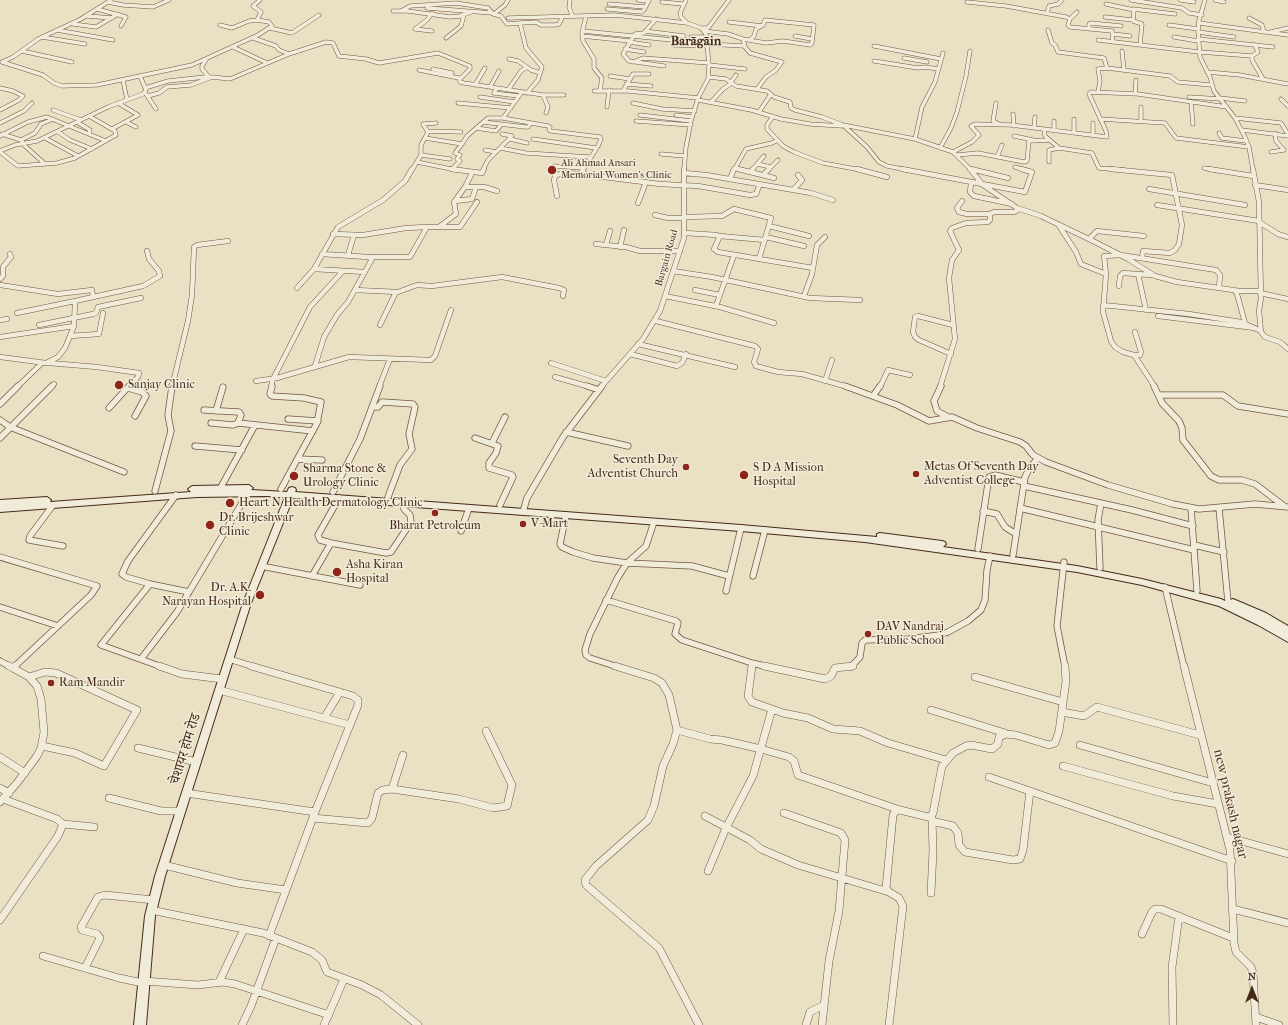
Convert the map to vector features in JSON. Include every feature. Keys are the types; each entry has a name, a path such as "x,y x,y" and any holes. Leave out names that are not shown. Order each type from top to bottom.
{"main road":[{"path":"0,503 221,487 281,489 291,492"},
{"path":"0,509 176,495 291,492 500,505 566,515 865,539 990,556 1100,568 1142,576 1197,591 1228,602 1263,616 1288,630"},
{"name":"चेशायर होम रोड","path":"140,1025 151,910 222,679 261,566 291,492"},
{"path":"336,495 468,508 524,509 866,534 978,549 1126,578 1165,587 1221,603 1261,622 1288,638"}],"street":[{"path":"123,5 131,0"},
{"path":"1,62 11,58 41,37 73,24 109,1 123,5 155,6 169,0"},
{"path":"257,20 261,12 253,6 260,0"},
{"path":"493,14 505,5 508,0"},
{"path":"570,0 569,7 571,18"},
{"path":"638,0 649,0 639,16"},
{"path":"686,0 683,4 680,16 687,23"},
{"path":"703,30 708,28 729,0"},
{"path":"1046,13 1049,6 1058,4 1062,0"},
{"path":"1131,0 1182,8 1189,13 1202,15"},
{"path":"1180,0 1194,2"},
{"path":"1205,0 1198,31 1198,40 1203,65 1211,85 1235,118 1249,147 1259,206 1259,311 1261,331 1262,335 1280,342 1288,349"},
{"path":"1215,0 1224,2"},
{"path":"401,11 406,7 444,2 486,7 493,14"},
{"path":"662,2 683,4"},
{"path":"967,2 1006,6 1066,17 1070,20"},
{"path":"609,4 645,7"},
{"path":"1106,4 1175,14"},
{"path":"418,6 471,12 482,11 501,16 507,24 536,22 541,25 555,25 559,24 562,18"},
{"path":"432,31 415,29 427,20 434,8"},
{"path":"97,9 126,17 121,26"},
{"path":"607,9 642,12"},
{"path":"1133,9 1133,20"},
{"path":"393,11 450,17 464,15 471,12"},
{"path":"1077,12 1070,20 1068,25 1070,27 1111,31 1113,34 1130,36"},
{"path":"73,24 96,27 118,14"},
{"path":"1,62 43,75 54,83 62,86 91,86 179,68 233,47 270,28 292,33 319,15"},
{"path":"446,38 461,26 464,15"},
{"path":"508,18 571,18 615,15 639,16 687,23 703,30 728,34 743,39 769,43 783,41 810,45 812,43 814,26 812,24 765,20 763,26 756,29 754,36 750,40"},
{"path":"87,16 112,18"},
{"path":"586,16 582,36 583,41 594,59 594,68 602,78 600,90"},
{"path":"1105,17 1133,20 1133,22 1142,24 1140,44"},
{"path":"1249,18 1262,25 1266,32"},
{"path":"656,19 645,31 642,33 637,33 623,52 624,56 632,62 664,66"},
{"path":"220,25 232,28 249,21 257,20 271,23 272,26 270,28"},
{"path":"729,22 763,26"},
{"path":"1089,29 1089,24 1091,22 1121,26"},
{"path":"520,23 526,48 541,66 538,80 527,93"},
{"path":"1199,23 1288,35"},
{"path":"1169,25 1234,37"},
{"path":"1266,32 1288,28"},
{"path":"57,30 113,40"},
{"name":"Bargain Road","path":"524,509 527,498 566,432 656,320 665,296 685,233 684,172 691,121 698,99 706,86 708,77 708,45 707,38 703,30"},
{"path":"1048,30 1052,43 1056,46 1058,52 1104,58 1107,68"},
{"path":"583,31 672,40"},
{"path":"645,31 684,36"},
{"path":"1112,42 1113,34"},
{"path":"582,36 649,45"},
{"path":"795,36 812,39"},
{"path":"41,37 85,44"},
{"path":"691,37 707,38"},
{"path":"1174,37 1273,47"},
{"path":"253,38 276,46 279,50 289,54"},
{"path":"743,39 744,46 752,54 782,62 776,70 762,80 757,89"},
{"path":"1098,40 1200,52 1252,56 1258,52 1255,45"},
{"path":"89,116 112,129 116,132 116,135 92,149 66,161 45,164 15,165 0,151 22,142 45,138 89,116 168,81 214,76 230,79 289,54 326,42 333,43 337,54 343,57 366,59 379,63 438,53 470,66 470,69 460,79"},
{"path":"673,45 744,46"},
{"path":"874,46 941,59"},
{"path":"233,47 267,63"},
{"path":"625,49 644,52"},
{"path":"22,51 72,62"},
{"path":"940,148 951,128 957,112 966,76 970,51"},
{"path":"1122,51 1124,70"},
{"path":"915,139 922,107 935,82 943,53"},
{"path":"926,67 928,56"},
{"path":"1252,56 1252,60 1263,79"},
{"path":"632,62 643,58 745,69"},
{"path":"904,58 927,62"},
{"path":"205,59 206,62 202,68 208,77"},
{"path":"509,59 518,61 540,73"},
{"path":"874,61 918,68 926,67 938,69"},
{"path":"508,90 521,71 527,67"},
{"path":"474,84 485,68"},
{"path":"1098,92 1100,81 1098,69 1107,68 1170,76 1174,77 1178,82 1211,85"},
{"path":"433,69 452,73 451,76"},
{"path":"419,70 451,76 460,79 460,82 462,83 543,95 564,95"},
{"path":"490,87 499,71"},
{"path":"1207,72 1263,79 1288,84"},
{"path":"623,91 634,73 648,74"},
{"path":"711,102 723,89 732,83 736,75"},
{"path":"140,76 145,91 156,108"},
{"path":"610,76 630,79"},
{"path":"148,96 159,93 169,87 191,85 208,77"},
{"path":"708,77 726,79 732,83 767,91 774,97 788,101 791,108 795,110 822,116 844,126 884,165 1025,192 1032,172 1015,167"},
{"path":"123,80 127,100"},
{"path":"1135,94 1136,80"},
{"path":"626,84 651,86"},
{"path":"0,88 13,91 23,96 19,100 0,110"},
{"path":"497,88 494,93 519,96"},
{"path":"607,108 609,90"},
{"path":"594,91 623,91 698,99 810,124 844,126 915,139 953,152 971,169 983,185 1020,209 1058,224 1089,239 1121,255 1153,275"},
{"path":"503,118 522,92"},
{"path":"953,152 972,142 979,135 971,126 972,124 1007,125 1093,136 1108,136 1089,94 1091,92 1135,94 1227,107"},
{"path":"758,112 772,94"},
{"path":"543,95 548,108 546,113"},
{"path":"480,97 515,102"},
{"path":"1189,97 1245,101"},
{"path":"1281,99 1288,106"},
{"path":"1191,102 1193,124"},
{"path":"0,123 24,111 32,103"},
{"path":"112,129 138,114 118,103"},
{"path":"458,103 510,108"},
{"path":"633,103 662,109 695,111"},
{"path":"996,103 993,121 1007,125"},
{"path":"1140,107 1141,120"},
{"path":"53,110 79,121 90,130 89,134"},
{"path":"654,113 691,121"},
{"path":"1014,114 1014,126"},
{"path":"640,115 691,121"},
{"path":"773,116 766,128 783,146 794,152 817,162 854,168 887,177"},
{"path":"1,134 38,119 47,117 106,141"},
{"path":"452,169 460,161 457,159 460,155 455,153 476,128 489,117 548,126 551,131 600,137 601,139 596,148 582,168 582,172 584,174"},
{"path":"1034,128 1035,117"},
{"path":"1235,118 1281,124 1284,126 1288,135"},
{"path":"22,142 35,133 41,124 53,119"},
{"path":"1074,119 1074,133"},
{"path":"1100,119 1165,122 1176,138 1249,147"},
{"path":"636,121 691,121"},
{"path":"1054,121 1054,130"},
{"path":"126,122 136,127"},
{"path":"483,122 525,127 528,127 531,123"},
{"path":"428,130 424,124 436,123"},
{"path":"1093,123 1093,136"},
{"path":"476,128 496,131 501,125"},
{"path":"1044,129 1045,136 1059,148"},
{"path":"428,130 461,132"},
{"path":"297,288 314,269 338,227 352,220 386,198 403,183 421,155 421,145 428,130"},
{"path":"1242,130 1288,135"},
{"path":"443,140 447,131"},
{"path":"58,132 70,140 92,149"},
{"path":"1219,133 1222,138 1246,141"},
{"path":"1271,152 1282,152 1284,150 1276,141 1275,133"},
{"path":"1,134 22,142 45,164"},
{"path":"502,134 512,136 510,139"},
{"path":"1014,136 1036,141"},
{"path":"45,138 78,156"},
{"path":"425,138 462,144"},
{"path":"510,139 527,144"},
{"path":"417,162 472,173 480,173 483,172 488,161 510,139"},
{"path":"533,139 596,148"},
{"path":"730,179 746,149 772,143 778,140"},
{"path":"957,156 974,153 1024,162 1027,161 1028,142 1049,140"},
{"path":"998,157 1002,145"},
{"path":"1049,162 1049,149 1059,148 1092,153 1097,167 1103,170 1144,171 1170,174 1174,181 1182,230 1177,248 1170,253 1143,251 1142,258"},
{"path":"485,150 589,157"},
{"path":"661,154 685,156"},
{"path":"421,155 450,159"},
{"path":"750,172 764,156"},
{"path":"763,175 778,160"},
{"path":"1012,174 1017,161"},
{"path":"757,164 771,167"},
{"path":"554,166 582,168"},
{"path":"735,168 774,178"},
{"path":"1204,168 1253,176"},
{"path":"971,169 1008,178"},
{"path":"684,172 811,193 833,200"},
{"path":"439,227 456,214 454,204 455,200 465,187 472,173"},
{"path":"557,196 554,179 555,176 562,173 698,186 750,195 756,194 760,184"},
{"path":"793,190 802,180 802,177 798,175"},
{"path":"638,203 646,182"},
{"path":"972,183 970,192 974,196 1012,204"},
{"path":"1255,185 1288,190"},
{"path":"465,187 487,188 497,191"},
{"path":"455,200 472,199 476,187"},
{"path":"1149,189 1245,205"},
{"path":"962,201 957,208 962,213 990,214 994,212 1014,212 1020,209"},
{"path":"333,234 354,235 411,228 460,227 477,202"},
{"path":"1157,205 1259,222 1288,237"},
{"path":"656,215 668,218 722,216 731,210 737,209 771,218 759,259"},
{"path":"990,214 990,220 988,222 966,223 952,228 950,231 959,250 952,260 949,278 955,339 941,385 934,401 937,411 949,417 1020,442 1038,458 1108,485 1173,504 1192,508 1219,508 1255,504 1286,507"},
{"path":"1058,224 1074,249 1081,264 1106,274"},
{"path":"769,226 809,236"},
{"path":"322,254 371,257 410,257 427,227"},
{"path":"620,247 624,230"},
{"path":"606,245 610,231"},
{"path":"1089,239 1097,231 1144,236"},
{"path":"685,233 765,239 804,246"},
{"path":"348,256 354,235"},
{"path":"718,236 714,247 715,251 813,268"},
{"path":"804,296 813,268 817,245 825,237"},
{"path":"155,492 171,431 168,415 173,382 188,321 192,294 194,247 197,245 228,241"},
{"path":"596,244 644,252 680,251"},
{"path":"17,313 140,286 160,276 159,271 150,259 147,250"},
{"path":"0,279 3,276 2,267 11,258 10,254"},
{"path":"716,306 734,255"},
{"path":"1135,332 1141,352 1140,355 1123,352 1113,344 1104,316 1103,305 1106,274 1104,256 1121,255 1216,270 1220,275 1219,288"},
{"path":"315,366 324,337 337,315 348,302 371,261 371,257"},
{"path":"314,269 365,272"},
{"path":"281,489 318,421 321,404 320,401 304,398 272,396 270,394 273,379 310,307 343,271"},
{"path":"674,271 726,280 815,299 860,300"},
{"path":"1119,286 1120,276 1122,273 1153,275 1177,282 1260,292 1288,300"},
{"path":"1138,274 1146,310"},
{"path":"355,290 396,292 417,285 432,286 502,277 559,288 564,290 563,296"},
{"path":"0,285 58,294 92,290 93,296"},
{"path":"695,290 720,295"},
{"path":"1234,290 1237,294 1245,323"},
{"path":"380,325 396,292"},
{"path":"665,296 716,306 774,323"},
{"path":"39,325 93,314 96,313 98,307 141,298"},
{"path":"0,404 44,363 52,361 62,352 74,326 75,301"},
{"path":"1103,305 1245,323 1261,331"},
{"path":"256,381 273,379 349,357 428,360 434,358 451,310"},
{"path":"70,336 99,334 103,313"},
{"path":"951,354 915,338 912,332 915,317 918,316 954,325"},
{"path":"1158,316 1255,328"},
{"path":"0,320 7,319"},
{"path":"656,320 755,346 758,349 754,362 756,366 778,372 802,374 873,396 897,405 929,421 936,421 949,417"},
{"path":"0,337 74,326"},
{"path":"638,344 686,354 735,367"},
{"path":"630,354 677,366 682,363 686,354"},
{"path":"1134,355 1152,381 1164,406 1179,421 1182,428 1183,440 1211,476 1219,480 1242,480 1254,484 1286,507"},
{"path":"0,357 18,361 97,367 139,373 138,377 109,408"},
{"path":"390,359 360,439 318,535 320,540 386,553 391,552 411,522 410,515 404,509 403,502"},
{"path":"825,381 832,360"},
{"path":"551,363 606,381"},
{"path":"873,396 878,391 888,370 910,375"},
{"path":"555,377 599,390"},
{"path":"0,438 54,384"},
{"path":"216,411 223,387"},
{"path":"128,388 142,392 146,396 135,416"},
{"path":"1159,395 1222,395 1238,406 1288,414"},
{"path":"372,407 378,407 382,402 386,402 413,404 415,408 409,434 412,449 400,465 388,497"},
{"path":"204,410 241,413 238,423"},
{"path":"492,443 505,417"},
{"path":"288,418 318,421"},
{"path":"0,420 10,427 124,472"},
{"path":"211,423 234,425 238,423 313,431"},
{"path":"221,487 255,425"},
{"path":"566,432 628,446"},
{"path":"475,438 498,446 498,449 489,463 489,468 513,477 500,505"},
{"path":"195,446 242,450"},
{"path":"1013,555 1024,484 1027,473 1038,458"},
{"path":"298,459 322,460"},
{"path":"978,549 989,477 995,475 1024,484 1193,526"},
{"path":"141,660 167,627 248,493"},
{"path":"176,495 123,570 122,574 126,577 150,584 189,592"},
{"path":"1100,568 1098,526 1101,503"},
{"path":"53,505 30,536 29,540 63,546"},
{"path":"461,531 468,508"},
{"path":"1020,508 1194,547 1224,552"},
{"path":"1192,508 1197,591"},
{"path":"1219,508 1228,602"},
{"path":"983,511 997,514 1005,527 1016,534"},
{"path":"566,515 560,540 562,547 586,557 627,563 692,566 729,576"},
{"path":"654,522 646,546 627,563 606,600 586,643 586,655 590,658 654,678 662,682 669,695 677,730 673,744 663,766 654,806 648,820 596,866 585,880 586,885 658,948 699,1025"},
{"path":"726,591 741,528"},
{"path":"753,576 766,530"},
{"path":"312,576 331,543"},
{"path":"606,600 672,619 678,623 675,634 678,638 752,663 825,679 831,676 835,668 851,667 854,665 860,657 862,643 865,640 909,639 948,632 968,621 981,610 984,604 986,595 987,570 990,556"},
{"path":"0,557 97,586 91,595 13,668"},
{"path":"931,710 1006,734 1053,745 1057,740 1062,712 1066,673 1057,626 1063,565"},
{"path":"261,566 360,585"},
{"path":"150,584 101,645 191,676 222,679"},
{"name":"new prakash nagar","path":"1165,587 1200,735 1227,837 1232,861 1233,938 1236,952 1251,967 1253,973 1256,1021"},
{"path":"0,607 58,626"},
{"path":"229,659 353,696 358,700 350,725 286,890 256,991 242,1025"},
{"path":"0,662 29,676 37,686 41,699 44,722 42,746 37,756 2,801 57,819 63,824 94,827"},
{"path":"752,663 749,699 752,702 772,709 808,718 833,729 860,731 888,743 946,760"},
{"path":"29,676 45,672 56,674 137,710 104,766 75,754 42,746"},
{"path":"975,677 1063,702"},
{"path":"219,690 350,725"},
{"path":"324,718 340,692"},
{"path":"1062,712 1084,716 1097,707 1200,735"},
{"path":"708,871 726,828 750,782 772,709"},
{"path":"677,730 710,740 722,740 761,749 793,759 798,775 900,810 928,817 953,826 958,833 959,844 965,852 1016,860 1020,859 1023,850 1030,791"},
{"path":"186,793 368,823 372,818 378,793 382,790 392,789 459,799 493,808 507,806 512,785 486,731"},
{"path":"931,893 934,847 932,819 942,766 946,760 966,746 971,745 992,749 998,744 999,737 1006,734"},
{"path":"1080,745 1213,783"},
{"path":"138,748 196,762"},
{"path":"392,789 403,754"},
{"path":"0,757 25,773"},
{"path":"1062,766 1173,796 1218,804"},
{"path":"989,776 1232,861"},
{"path":"0,788 9,793"},
{"path":"109,798 161,811 181,812"},
{"path":"889,892 886,888 886,883 892,819 896,811 900,810"},
{"path":"784,813 841,833 845,840 839,911 828,961 822,1025"},
{"path":"705,816 750,840 762,849 798,865 889,892 899,898 902,906 889,1025"},
{"path":"0,920 58,836 63,824"},
{"path":"1227,837 1288,854"},
{"path":"164,865 237,883 286,890"},
{"path":"85,968 100,938 97,934 82,930 81,927 98,897 105,895 154,900"},
{"path":"1142,934 1155,909 1166,910 1213,931 1233,938"},
{"path":"1233,909 1288,923"},
{"path":"151,910 244,929 273,937 312,952 322,960 327,972 362,985 381,995 418,1025"},
{"path":"1172,1025 1172,967 1179,916"},
{"path":"219,982 244,929"},
{"path":"43,956 119,978 143,982 198,985 219,982 235,984 329,1015"},
{"path":"324,1025 344,979"},
{"path":"806,1025 810,1012 824,1005"},
{"path":"1256,1021 1278,1025"}],"place":[{"name":"Ali Ahmad Ansari Memorial Women's Clinic","path":"552,170"},
{"name":"Sanjay Clinic","path":"119,385"},
{"name":"Seventh Day Adventist Church","path":"686,467"},
{"name":"Metas Of Seventh Day Adventist College","path":"916,474"},
{"name":"S D A Mission Hospital","path":"744,475"},
{"name":"Sharma Stone & Urology Clinic","path":"294,476"},
{"name":"Heart N Health Dermatology Clinic","path":"230,503"},
{"name":"Bharat Petroleum","path":"435,513"},
{"name":"V-Mart","path":"523,524"},
{"name":"Dr. Brijeshwar Clinic","path":"210,525"},
{"name":"Asha Kiran Hospital","path":"337,572"},
{"name":"Dr. A.K. Narayan Hospital","path":"260,595"},
{"name":"DAV Nandraj Public School","path":"868,634"},
{"name":"Ram Mandir","path":"51,683"}],"district":[{"name":"Barāgāin","path":"696,42"}]}
